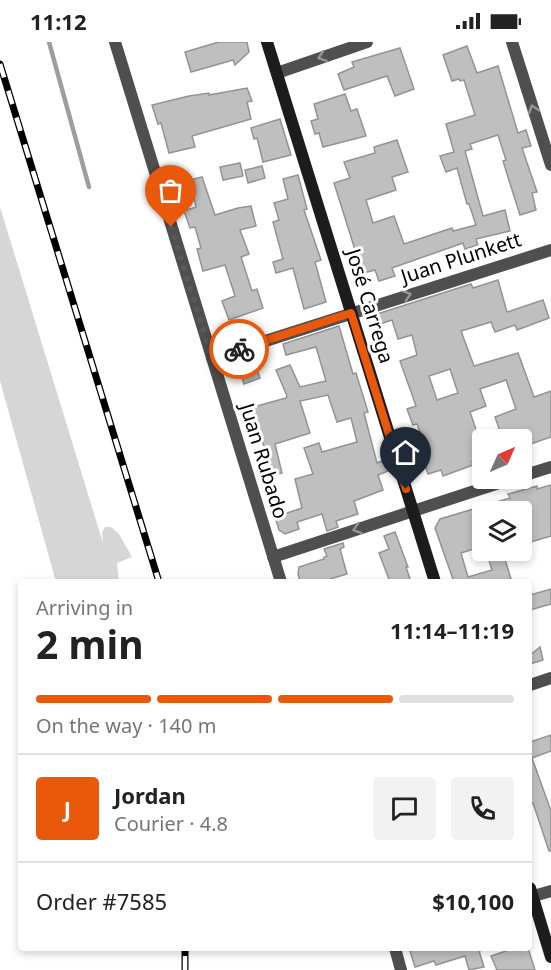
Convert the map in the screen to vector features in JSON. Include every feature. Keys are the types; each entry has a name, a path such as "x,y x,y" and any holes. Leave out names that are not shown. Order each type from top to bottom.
{"main road":[{"name":"José Carrega","path":"267,42 434,579"},
{"path":"532,900 551,957"}],"street":[{"name":"Juan Rubado","path":"115,42 280,579"},
{"path":"277,73 367,42"},
{"path":"512,42 551,165"},
{"name":"Juan Plunkett","path":"212,358 551,250"},
{"path":"532,473 551,467"},
{"path":"273,557 480,489"},
{"path":"532,684 551,678"},
{"path":"532,894 551,891"},
{"path":"396,951 401,970"}],"shaded area":[{"path":"0,207 103,543 102,532 105,527 111,527 119,534 132,557 117,563 119,579 55,579 0,381"}],"building":[{"path":"219,42 247,42 249,52 235,65 233,60 191,72 185,52"},
{"path":"467,46 477,73 498,66 518,133 526,130 531,146 522,148 537,192 532,193 536,210 520,215 503,161 506,160 498,135 470,144 472,149 465,151 483,216 505,210 510,231 476,239 478,245 465,249 463,243 392,268 395,276 379,281 375,270 360,274 354,253 356,253 334,183 350,178 344,162 375,153 374,147 397,140 408,172 392,177 396,190 366,200 373,223 394,216 404,244 452,228 453,231 476,225 469,204 467,204 457,168 446,172 440,156 454,152 446,124 475,115 464,80 452,81 443,55"},
{"path":"400,48 414,89 395,96 387,76 344,90 338,74 354,67 352,62"},
{"path":"247,88 252,101 247,102 251,119 192,136 195,147 169,153 161,123 158,124 152,105 189,96"},
{"path":"345,94 351,111 357,109 366,136 323,147 319,133 315,134 311,121 318,119 314,104"},
{"path":"280,119 291,155 263,162 257,138 254,139 251,128"},
{"path":"240,163 243,176 223,180 220,167"},
{"path":"262,166 265,178 248,183 245,170"},
{"path":"298,175 307,209 304,210 321,260 315,262 326,302 304,309 293,268 276,273 273,262 283,259 273,222 279,220 274,203 288,199 283,179"},
{"path":"202,177 215,215 251,206 256,226 240,230 249,254 241,257 252,291 257,289 263,308 229,320 222,301 235,296 225,265 203,271 197,249 201,248 195,227 190,228 184,211 196,207 190,180"},
{"path":"498,280 507,312 543,300 549,318 517,330 515,325 495,332 491,322 461,331 474,366 518,353 534,397 551,391 551,437 532,444 532,429 499,429 495,417 516,409 506,380 480,389 486,406 470,412 476,429 472,429 472,465 443,476 441,470 428,474 422,456 428,455 417,424 413,425 407,409 416,406 400,361 417,355 412,335 398,339 392,320 377,325 374,315 471,284 473,288","holes":["450,369 458,393 437,400 429,376"]},
{"path":"339,326 353,374 356,373 368,412 364,413 377,463 384,460 388,471 378,475 383,490 354,501 358,514 336,521 338,527 327,531 322,514 297,522 299,529 285,534 279,530 275,517 302,508 295,479 313,474 304,448 319,443 322,452 357,442 351,418 337,422 328,395 300,401 310,433 275,444 282,473 275,475 269,460 262,461 260,450 265,449 253,407 286,398 276,370 290,365 300,387 326,381 316,347 286,355 283,344"},
{"path":"251,354 260,378 244,384 236,359"},
{"path":"551,485 551,536 532,542 532,501 500,501 510,498 508,494 537,486 537,489"},
{"path":"472,509 472,550 461,553 468,577 492,570 489,561 505,561 511,579 453,579 435,528 440,519"},
{"path":"395,532 410,579 389,579 379,553 389,549 384,536"},
{"path":"343,543 344,547 340,549 347,574 330,579 299,579 299,567 324,559 327,556 324,549"},
{"path":"551,589 551,604 532,609 532,594"},
{"path":"540,647 543,660 532,663 532,653"},
{"path":"551,735 551,751 532,758 532,741"},
{"path":"532,758 551,811 551,851 549,851 533,803"},
{"path":"410,951 479,951 484,967 469,970 465,956 436,965 434,961 415,967"},
{"path":"506,951 529,951 535,970 497,970 491,956"}],"waterway":[{"path":"49,42 89,187"}],"railway":[{"path":"0,64 158,579"},
{"path":"185,951 185,970"}],"way so far":[{"path":"171,227 212,358 239,349"}],"route":[{"path":"239,349 351,313 406,489"}]}
